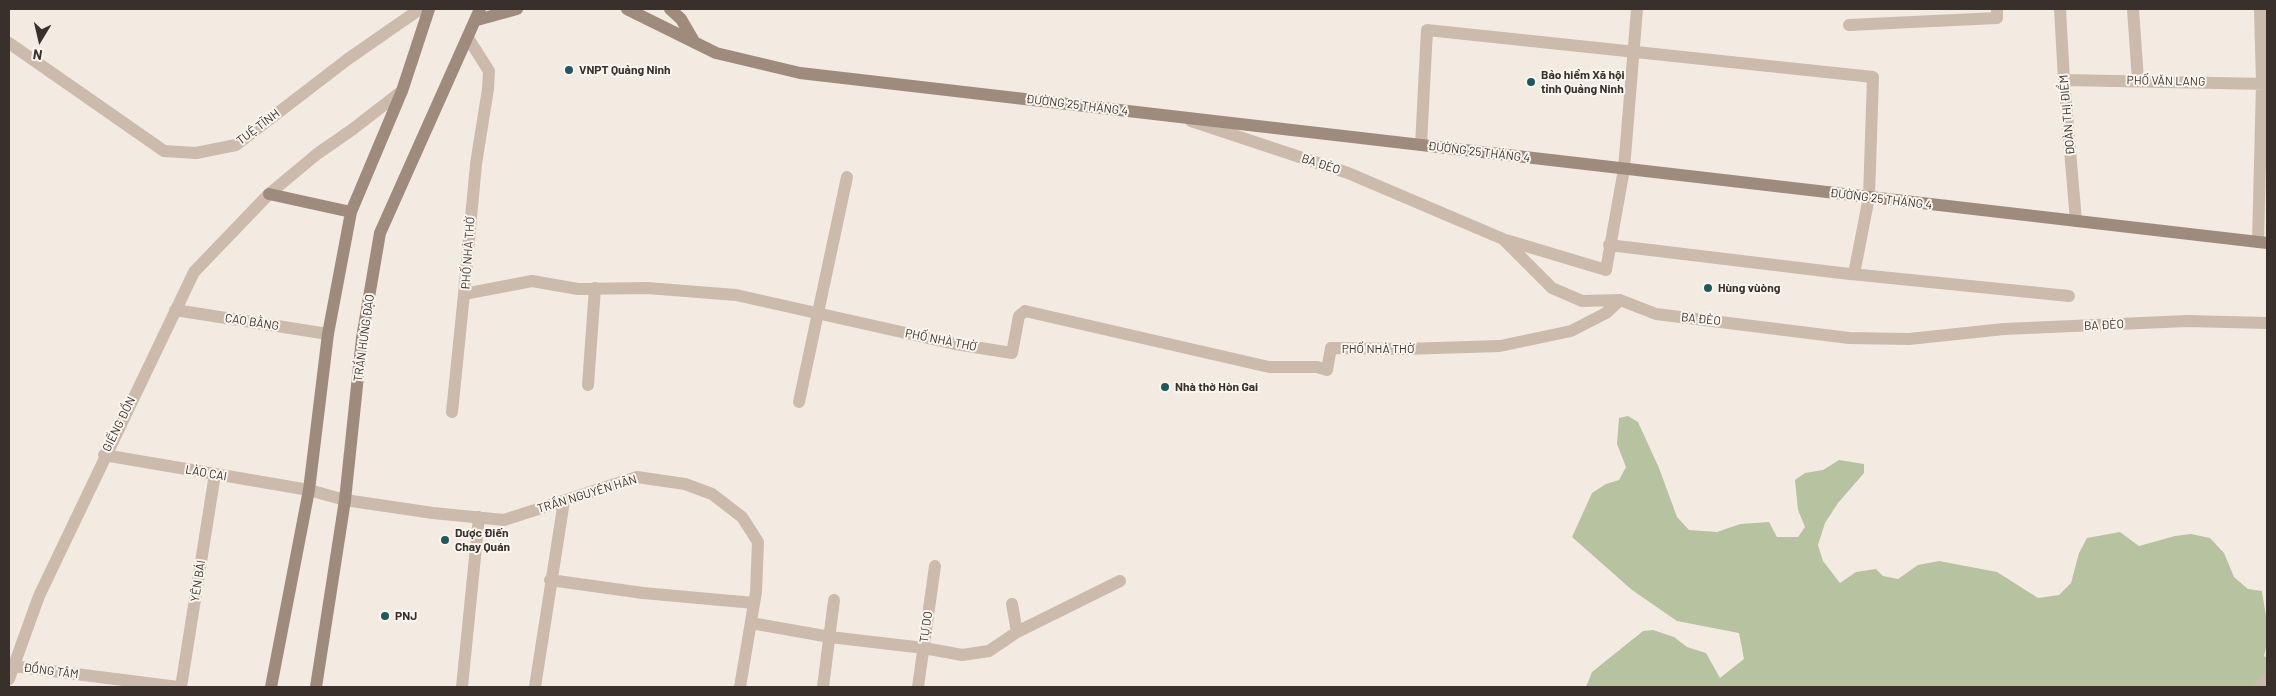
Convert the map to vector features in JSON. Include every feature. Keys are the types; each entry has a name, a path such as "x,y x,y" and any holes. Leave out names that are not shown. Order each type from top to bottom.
{"street":[{"name":"TUỆ TĨNH","path":"9,42 164,151 196,153 236,145 348,59 420,9"},
{"path":"271,687 309,490 328,334 351,212 402,91 429,9"},
{"path":"478,14 517,9"},
{"name":"ĐƯỜNG 25 THÁNG 4","path":"627,9 716,52 800,73 2263,242"},
{"path":"670,9 681,19 695,43"},
{"path":"1503,239 1606,270 1624,169 1637,9"},
{"path":"1931,9 1931,22"},
{"path":"1849,24 1997,18 1997,9"},
{"name":"ĐOÀN THỊ ĐIỂM","path":"2060,9 2076,221"},
{"path":"2133,9 2138,80"},
{"path":"2260,9 2265,84 2263,242"},
{"name":"TRẦN HƯNG ĐẠO","path":"316,687 345,500 362,338 380,233 478,14"},
{"path":"1420,145 1427,30 1873,77 1869,197 1854,274"},
{"name":"PHỐ NHÀ THỜ","path":"468,38 489,71 488,89 476,164 464,294 532,281 578,289 646,288 736,295 955,344 1012,353 1019,316 1025,311 1269,367 1317,367 1327,370 1330,348 1404,349 1500,346 1571,331 1606,313 1620,300"},
{"name":"PHỐ VĂN LANG","path":"2064,80 2265,84"},
{"name":"GIẾNG ĐỒN","path":"9,679 39,596 68,537 104,455 194,272 270,194 317,154 402,91"},
{"name":"BA ĐÈO","path":"1180,118 1348,173 1503,239 1552,288 1582,301 1620,300 1656,314 1848,338 1909,339 2004,329 2186,321 2267,323"},
{"path":"799,402 847,177"},
{"path":"270,194 351,212"},
{"path":"1609,245 1854,274 2069,296"},
{"path":"588,385 595,288"},
{"path":"452,412 464,294"},
{"name":"CAO BẰNG","path":"175,310 328,334"},
{"name":"LÀO CAI","path":"104,455 309,490"},
{"name":"YÊN BÁI","path":"179,687 215,474"},
{"name":"TRẦN NGUYÊN HÃN","path":"309,490 345,500 433,513 504,520 637,477 685,484 712,494 742,517 758,542 754,604 740,687"},
{"path":"535,687 550,580 564,500"},
{"path":"462,687 479,517"},
{"name":"TỰ DO","path":"918,687 935,566"},
{"path":"550,580 643,593 754,604"},
{"path":"751,623 830,637 924,648 962,655 989,651 1017,632 1120,581"},
{"path":"823,687 834,600"},
{"path":"1012,604 1017,632"},
{"name":"ĐỒNG TÂM","path":"13,666 179,687"},
{"path":"2260,687 2267,678"}],"green space":[{"path":"1628,416 1638,422 1659,468 1677,517 1689,530 1717,532 1740,524 1769,522 1777,537 1798,537 1805,527 1798,510 1795,480 1805,473 1823,470 1839,460 1864,464 1864,473 1838,503 1825,523 1818,545 1823,561 1840,583 1856,572 1876,569 1883,576 1898,579 1918,565 1939,561 1997,572 2038,598 2059,595 2071,583 2079,553 2087,538 2120,532 2139,546 2175,536 2191,534 2210,538 2224,553 2234,577 2248,589 2262,591 2267,623 2267,643 2264,656 2267,658 2267,687 1586,687 1592,672 1643,631 1653,630 1674,637 1687,647 1706,653 1720,678 1744,659 1739,633 1677,621 1632,590 1572,537 1592,493 1606,484 1619,480 1626,467 1617,444 1619,418"}],"place":[{"name":"VNPT Quảng Ninh","path":"569,70"},
{"name":"Bảo hiểm Xã hội tỉnh Quảng Ninh","path":"1531,82"},
{"name":"Hùng vùòng","path":"1708,288"},
{"name":"Nhà thờ Hòn Gai","path":"1165,387"},
{"name":"Dược Điến Chay Quán","path":"445,540"},
{"name":"PNJ","path":"385,616"}]}
